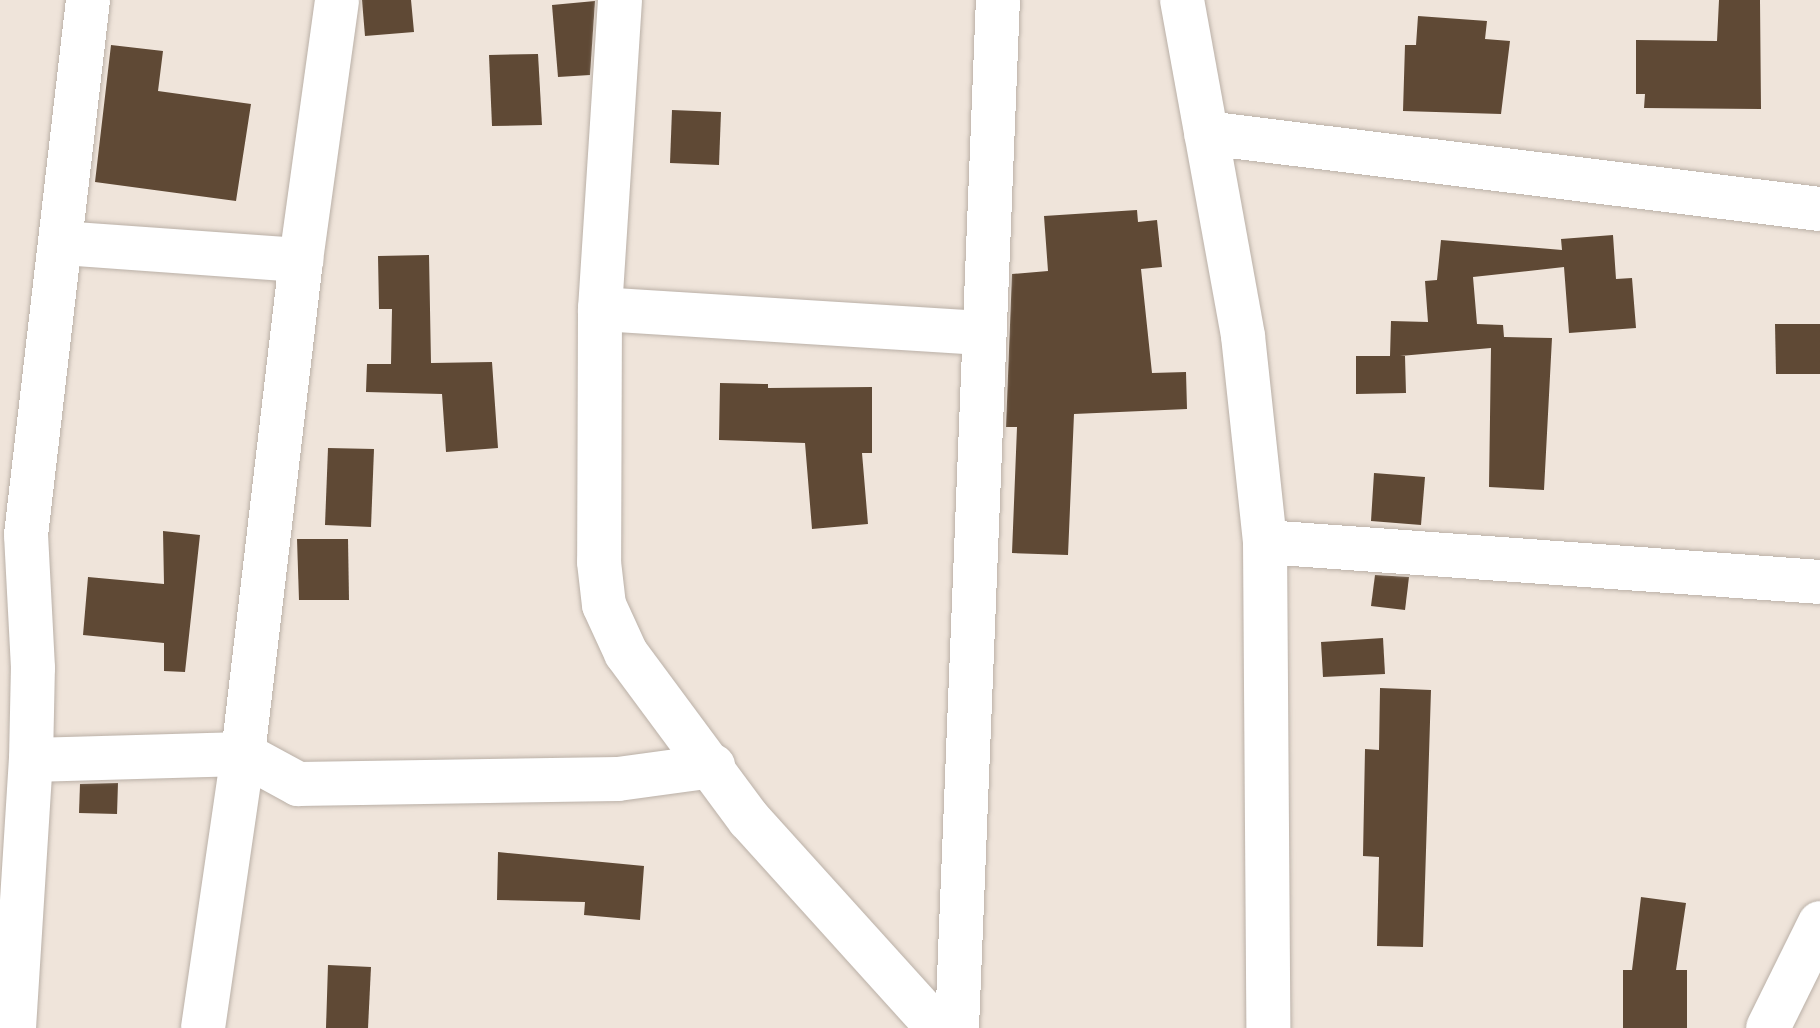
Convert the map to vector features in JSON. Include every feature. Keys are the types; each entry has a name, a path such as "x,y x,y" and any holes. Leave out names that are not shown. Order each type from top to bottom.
{"street":[{"path":"14,1028 31,760 33,668 13,535 61,243 88,0"},
{"path":"203,1028 243,754 301,260 337,0"},
{"path":"620,0 600,309 599,562 604,605 626,653 713,766 749,819 938,1028"},
{"path":"957,1028 998,0"},
{"path":"1182,0 1243,336 1265,542 1268,1028"},
{"path":"1206,133 1820,209"},
{"path":"61,243 301,260"},
{"path":"600,309 983,333"},
{"path":"1265,542 1820,582"},
{"path":"31,760 243,754 298,784 618,779 713,766"},
{"path":"1768,1028 1820,923"}],"building":[{"path":"362,0 411,0 414,32 365,36"},
{"path":"1719,0 1760,0 1761,109 1644,108 1645,94 1636,94 1636,40 1717,41"},
{"path":"595,1 590,75 558,77 552,5"},
{"path":"1418,16 1487,21 1485,39 1510,41 1501,114 1403,111 1405,45 1416,45"},
{"path":"111,45 163,51 158,91 251,104 236,201 95,182"},
{"path":"538,54 542,125 492,126 489,55"},
{"path":"672,110 721,112 719,165 670,163"},
{"path":"1137,210 1138,222 1157,220 1162,267 1141,269 1152,373 1186,372 1187,409 1074,414 1068,555 1012,553 1017,427 1006,427 1012,274 1048,271 1044,216"},
{"path":"1613,235 1616,279 1632,278 1636,328 1569,333 1564,267 1473,277 1477,324 1503,325 1504,337 1552,338 1544,490 1489,487 1491,348 1400,356 1405,356 1406,393 1356,394 1356,356 1390,356 1391,321 1428,322 1425,281 1437,280 1441,240 1562,250 1561,239"},
{"path":"429,255 431,363 492,362 498,448 446,452 442,394 366,392 367,364 391,364 392,309 379,309 378,256"},
{"path":"1775,324 1820,324 1820,374 1776,374"},
{"path":"720,383 768,384 768,388 872,387 872,453 862,453 868,524 812,529 805,443 719,440"},
{"path":"328,448 374,449 371,527 325,525"},
{"path":"1374,473 1425,477 1421,525 1371,521"},
{"path":"163,531 200,535 185,672 164,671 164,643 83,635 88,577 164,584"},
{"path":"297,539 348,539 349,600 299,600"},
{"path":"1375,575 1409,577 1405,610 1371,606"},
{"path":"1383,638 1385,674 1323,677 1321,642"},
{"path":"1380,688 1431,690 1423,947 1377,946 1379,857 1363,856 1365,749 1379,750"},
{"path":"118,783 117,814 79,813 80,784"},
{"path":"498,852 644,866 640,920 584,915 585,902 497,900"},
{"path":"1641,897 1686,903 1676,970 1687,970 1687,1028 1623,1028 1623,970 1632,970"},
{"path":"328,965 371,967 368,1028 326,1028"}]}
